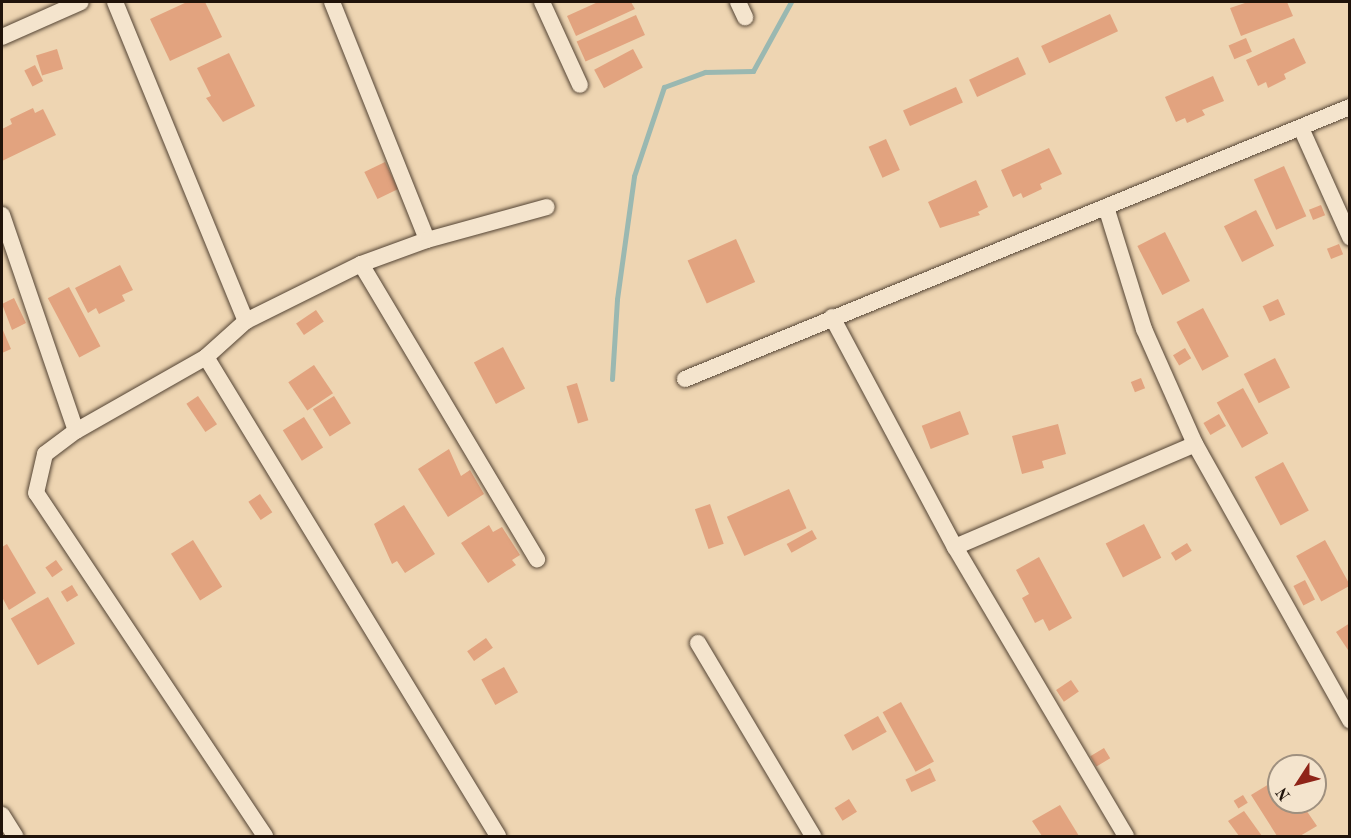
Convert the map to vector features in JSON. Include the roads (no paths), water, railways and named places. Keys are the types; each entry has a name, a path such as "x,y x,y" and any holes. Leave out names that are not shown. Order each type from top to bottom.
{"street":[{"path":"2,37 81,2"},
{"path":"115,2 246,321"},
{"path":"332,2 427,240"},
{"path":"542,2 580,85"},
{"path":"685,379 832,317 1350,108"},
{"path":"1301,129 1350,237"},
{"path":"265,837 36,493 45,454 76,431 206,357 246,321 361,264 427,240 547,207"},
{"path":"1106,207 1144,329 1195,444 1350,720"},
{"path":"2,215 76,431"},
{"path":"361,264 537,559"},
{"path":"832,317 955,548 1126,837"},
{"path":"206,357 498,837"},
{"path":"955,548 1195,444"},
{"path":"698,642 813,837"},
{"path":"2,815 15,837"}],"waterway":[{"path":"612,379 617,299 634,176 664,87 705,72 753,71 791,2"}]}
